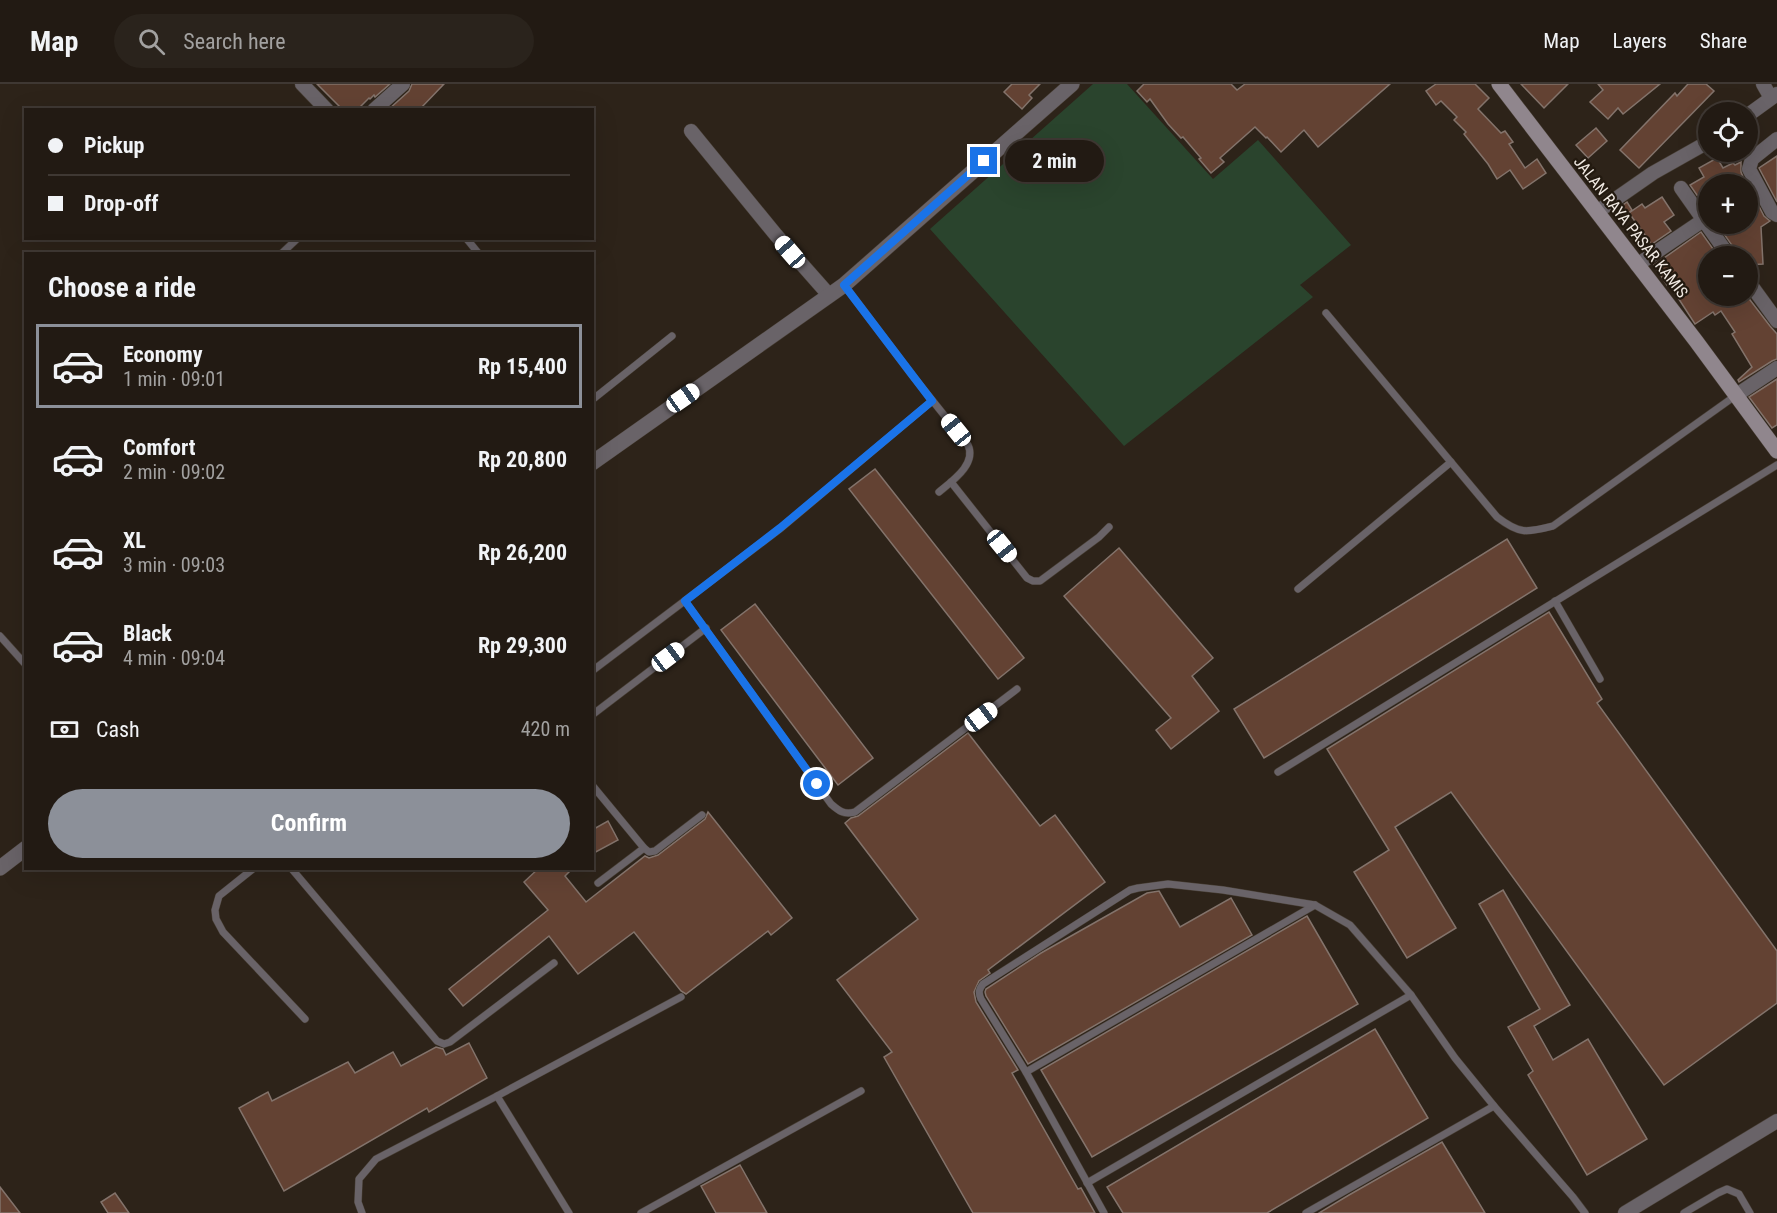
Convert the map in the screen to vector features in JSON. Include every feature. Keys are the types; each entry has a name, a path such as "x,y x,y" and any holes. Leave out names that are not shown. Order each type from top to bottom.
{"main road":[{"name":"JALAN RAYA PASAR KAMIS","path":"1499,84 1696,341 1777,452"}],"street":[{"path":"302,84 325,108"},
{"path":"594,462 844,285 1072,84"},
{"path":"1758,108 1774,96 1763,84"},
{"path":"376,108 395,86"},
{"path":"691,131 776,235 829,295"},
{"path":"1777,140 1752,159 1749,169 1772,212 1777,215"},
{"path":"1597,213 1653,173 1698,148"},
{"path":"1681,188 1698,215"},
{"path":"1637,265 1698,224"},
{"path":"1712,234 1721,246"},
{"path":"1758,295 1777,321"},
{"path":"1735,396 1777,368"},
{"path":"0,868 24,850"},
{"path":"1633,1211 1777,1121"}],"lane":[{"path":"283,252 296,240"},
{"path":"468,240 477,252"},
{"path":"844,285 971,451 971,457 959,475 939,492"},
{"path":"1326,313 1497,517 1512,529 1530,532 1552,526 1735,396"},
{"path":"595,397 672,336"},
{"path":"594,669 780,528 932,401"},
{"path":"1298,589 1450,462"},
{"path":"1278,772 1777,465"},
{"path":"951,482 1027,578 1033,581 1040,581 1051,574 1109,527"},
{"path":"685,601 831,804 840,812 847,814 855,812 1017,689"},
{"path":"1555,601 1600,679"},
{"path":"594,713 706,628"},
{"path":"0,636 24,663"},
{"path":"594,787 649,852 655,851 702,815"},
{"path":"598,883 644,848"},
{"path":"252,870 219,896 215,910 216,919 223,932 304,1019"},
{"path":"293,870 437,1041 444,1044 450,1042 554,963"},
{"path":"1104,1213 1026,1072 981,999 980,988 1021,959 1130,890 1168,884 1315,904 1350,925 1411,995 1455,1058 1585,1213"},
{"path":"1026,1072 1315,904"},
{"path":"1087,1183 1411,995"},
{"path":"362,1213 358,1203 358,1179 376,1159 681,997"},
{"path":"641,1213 861,1091"},
{"path":"497,1096 569,1213"},
{"path":"1306,1213 1494,1106"},
{"path":"1684,1213 1727,1190 1739,1194 1750,1213"}],"green space":[{"path":"1093,84 1127,84 1213,179 1258,140 1351,245 1300,285 1313,297 1124,446 930,229"}],"building":[{"path":"317,84 390,84 359,108 341,108"},
{"path":"412,84 444,84 421,108 390,108 409,91"},
{"path":"1012,84 1040,84 1029,95 1032,98 1022,109 1004,92"},
{"path":"1144,84 1231,84 1237,90 1245,84 1390,84 1318,147 1304,130 1281,152 1255,127 1220,158 1224,162 1211,173 1183,137 1181,138 1168,124 1150,99 1147,102 1137,91"},
{"path":"1436,84 1475,84 1489,98 1478,109 1501,133 1505,131 1513,142 1509,144 1525,168 1537,159 1546,173 1523,189 1510,170 1497,179 1464,134 1466,132 1454,120 1457,117 1441,101 1436,105 1426,91"},
{"path":"1521,84 1568,84 1544,108"},
{"path":"1598,84 1660,84 1623,114 1618,108 1608,119 1590,102 1603,90"},
{"path":"1688,84 1706,84 1714,91 1703,102 1698,102 1698,107 1639,168 1620,150 1675,93 1677,96"},
{"path":"1596,128 1607,141 1588,158 1576,145"},
{"path":"1777,156 1777,202 1759,168"},
{"path":"1710,162 1719,162 1723,168 1741,162 1742,174 1702,174 1699,168"},
{"path":"1698,180 1698,197 1690,185"},
{"path":"1662,197 1674,215 1664,222 1671,231 1646,248 1644,246 1650,242 1629,213 1642,204 1645,208"},
{"path":"1627,202 1632,210 1622,218 1616,210"},
{"path":"1758,204 1764,216 1770,221 1761,227 1763,264 1758,264 1758,246 1732,246 1724,234 1758,234"},
{"path":"1698,234 1702,234 1711,246 1698,246 1698,306 1755,306 1777,334 1777,359 1739,382 1738,380 1752,367 1732,334 1735,332 1721,311 1715,315 1713,312 1695,324 1654,265"},
{"path":"1777,379 1777,425 1772,428 1749,397"},
{"path":"875,469 1024,658 998,679 849,489"},
{"path":"1507,539 1537,588 1264,758 1234,709"},
{"path":"1119,548 1213,658 1192,676 1219,711 1171,749 1156,730 1171,718 1064,596"},
{"path":"755,604 873,758 838,785 721,630"},
{"path":"1549,612 1602,699 1597,703 1777,951 1777,1003 1664,1085 1451,792 1395,827 1456,928 1407,958 1354,872 1389,850 1327,749"},
{"path":"968,733 1040,826 1055,815 1105,882 988,970 990,973 979,981 974,992 976,1002 1018,1070 1012,1073 1078,1189 1081,1188 1095,1213 973,1213 884,1057 892,1052 837,980 918,919 845,823 858,816"},
{"path":"708,812 792,918 771,935 768,931 686,994 681,991 634,932 578,974 549,936 463,1006 449,989 548,910 524,882 537,870 571,870 565,876 586,902 645,856 649,858 658,855 705,819"},
{"path":"608,821 618,840 594,853 594,829"},
{"path":"1503,890 1570,1005 1534,1026 1553,1060 1588,1039 1647,1139 1587,1175 1528,1075 1533,1071 1508,1027 1540,1009 1479,904"},
{"path":"1159,891 1180,927 1231,898 1252,935 1028,1064 986,996 986,989 1041,953 1147,893"},
{"path":"1307,916 1358,1004 1092,1157 1041,1070"},
{"path":"1375,1029 1428,1118 1267,1213 1123,1213 1107,1187"},
{"path":"469,1043 487,1078 429,1112 427,1108 284,1191 239,1108 268,1092 272,1101 348,1062 355,1073 393,1052 401,1066 436,1047 443,1049 446,1055"},
{"path":"1442,1142 1485,1213 1319,1213 1349,1195"},
{"path":"740,1165 767,1213 716,1213 701,1186"},
{"path":"0,1187 20,1213 0,1213"},
{"path":"115,1193 129,1213 108,1213 101,1202"}],"route":[{"path":"817,784 685,601 780,528 932,401 844,285 984,161"}]}
